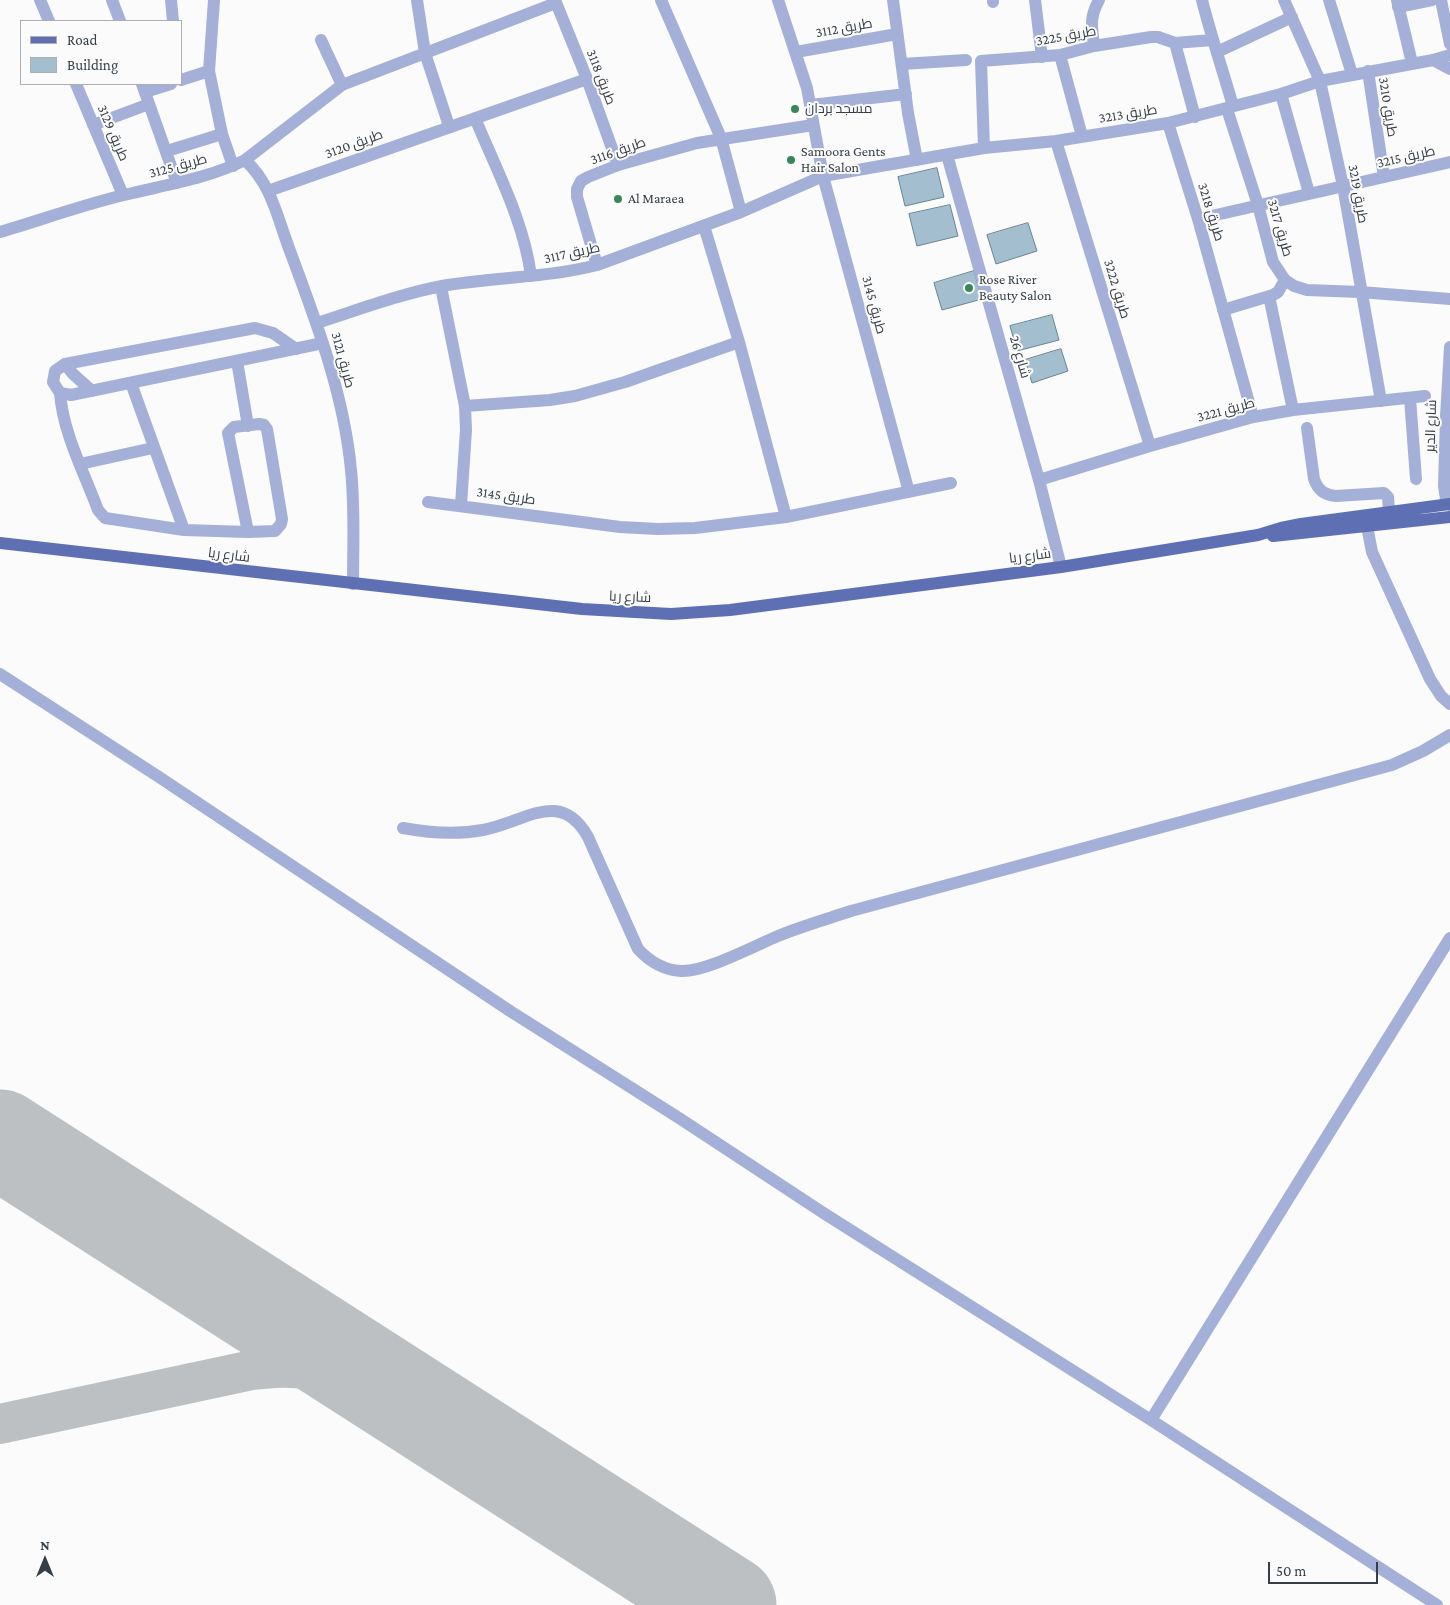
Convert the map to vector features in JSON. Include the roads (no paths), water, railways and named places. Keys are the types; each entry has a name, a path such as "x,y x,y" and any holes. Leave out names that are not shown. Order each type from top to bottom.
{"main road":[{"name":"شارع ريا","path":"0,544 582,609 671,614 760,607 1061,567 1258,535 1301,524 1389,511 1450,506"},
{"name":"شارع ريا","path":"1258,535 1285,535 1450,517"}],"street":[{"path":"40,0 49,20"},
{"path":"112,0 120,20"},
{"path":"171,0 173,20"},
{"path":"214,0 209,71 222,134 239,163"},
{"path":"417,0 425,53 449,126"},
{"path":"661,0 721,138 741,212"},
{"path":"778,0 812,105 813,125"},
{"path":"893,0 917,160"},
{"path":"1035,0 1042,56"},
{"path":"1094,46 1091,20 1092,12 1099,0"},
{"name":"طريق 3217","path":"1202,0 1273,262 1284,280"},
{"name":"طريق 3219","path":"1284,0 1320,82 1342,186 1381,401"},
{"path":"1329,0 1352,74"},
{"path":"1412,63 1398,3 1432,0"},
{"path":"1441,0 1450,44"},
{"name":"طريق 3125","path":"0,232 123,195 177,183 239,163 342,85 555,2"},
{"name":"طريق 3118","path":"555,2 587,79 618,165"},
{"path":"1215,46 1292,17"},
{"name":"طريق 3112","path":"796,52 897,34"},
{"name":"طريق 3225","path":"984,148 980,61 1060,55 1094,46 1151,37 1158,37 1175,43 1215,46"},
{"path":"321,40 342,85"},
{"path":"1175,43 1195,117"},
{"name":"طريق 3213","path":"823,176 984,148 1056,141 1168,123 1352,74 1433,60 1450,54"},
{"path":"1060,55 1082,136"},
{"path":"902,64 966,60"},
{"path":"1433,60 1450,69"},
{"path":"182,80 209,71"},
{"name":"طريق 3210","path":"1368,72 1384,177"},
{"name":"طريق 3120","path":"268,190 587,79"},
{"name":"طريق 3129","path":"76,85 123,195"},
{"path":"93,125 145,94 168,85"},
{"path":"145,94 177,183"},
{"path":"812,105 906,94"},
{"path":"1281,94 1310,194"},
{"path":"475,118 521,230 531,276"},
{"name":"طريق 3218","path":"1168,123 1198,219 1254,417"},
{"name":"طريق 3116","path":"597,265 577,197 577,189 581,182 588,177 618,165 689,145 721,138 813,125"},
{"name":"طريق 3145","path":"813,125 823,176 909,492"},
{"path":"167,151 222,134"},
{"name":"طريق 3222","path":"1056,141 1150,446"},
{"name":"شارع 26","path":"947,155 1039,480 1061,567"},
{"name":"طريق 3215","path":"1198,219 1450,162"},
{"name":"طريق 3121","path":"239,163 254,169 268,190 317,323 344,420 351,469 354,519 353,584"},
{"name":"طريق 3117","path":"317,323 410,294 441,287 573,271 597,265 741,212 823,176"},
{"path":"704,226 739,342 786,517"},
{"path":"1224,310 1278,292 1284,280 1294,286 1307,290 1450,299"},
{"name":"طريق 3145","path":"441,287 465,406 466,430 461,505"},
{"path":"1269,296 1293,410"},
{"path":"248,532 228,436 232,429 259,424 266,426 282,519 281,524 275,531 248,532 184,530 105,518 98,510 65,425 60,392 53,382 53,376 60,366 66,364 255,328 273,333 296,349"},
{"path":"465,406 550,400 575,396 624,382 739,342"},
{"path":"60,392 71,395 323,343"},
{"name":"شارع الدير","path":"1450,347 1444,486 1446,499 1450,506"},
{"path":"236,361 248,426"},
{"path":"66,364 73,374 92,391"},
{"path":"131,383 184,530"},
{"name":"طريق 3221","path":"1039,480 1254,417 1293,410 1425,396"},
{"path":"1410,398 1416,479"},
{"path":"1308,428 1316,486 1328,495 1336,496 1384,493 1388,497 1389,511"},
{"path":"80,464 153,448"},
{"name":"طريق 3145","path":"428,502 620,527 695,528 786,517 951,483"},
{"path":"1436,519 1450,506"},
{"path":"1367,526 1372,552 1430,679 1450,704"},
{"path":"0,674 159,777 510,1011 1437,1605"},
{"path":"403,828 423,832 464,833 504,825 533,813 555,811 566,814 583,828 588,837 638,949 648,959 664,968 683,971 710,964 780,935 851,911 1392,765 1423,752 1450,736"},
{"path":"1151,1420 1450,938"},
{"path":"1439,956 1450,963"}],"place":[{"name":"مسجد بردان","path":"795,109"},
{"name":"Samoora Gents Hair Salon","path":"791,160"},
{"name":"Al Maraea","path":"618,199"},
{"name":"Rose River Beauty Salon","path":"969,288"}]}
